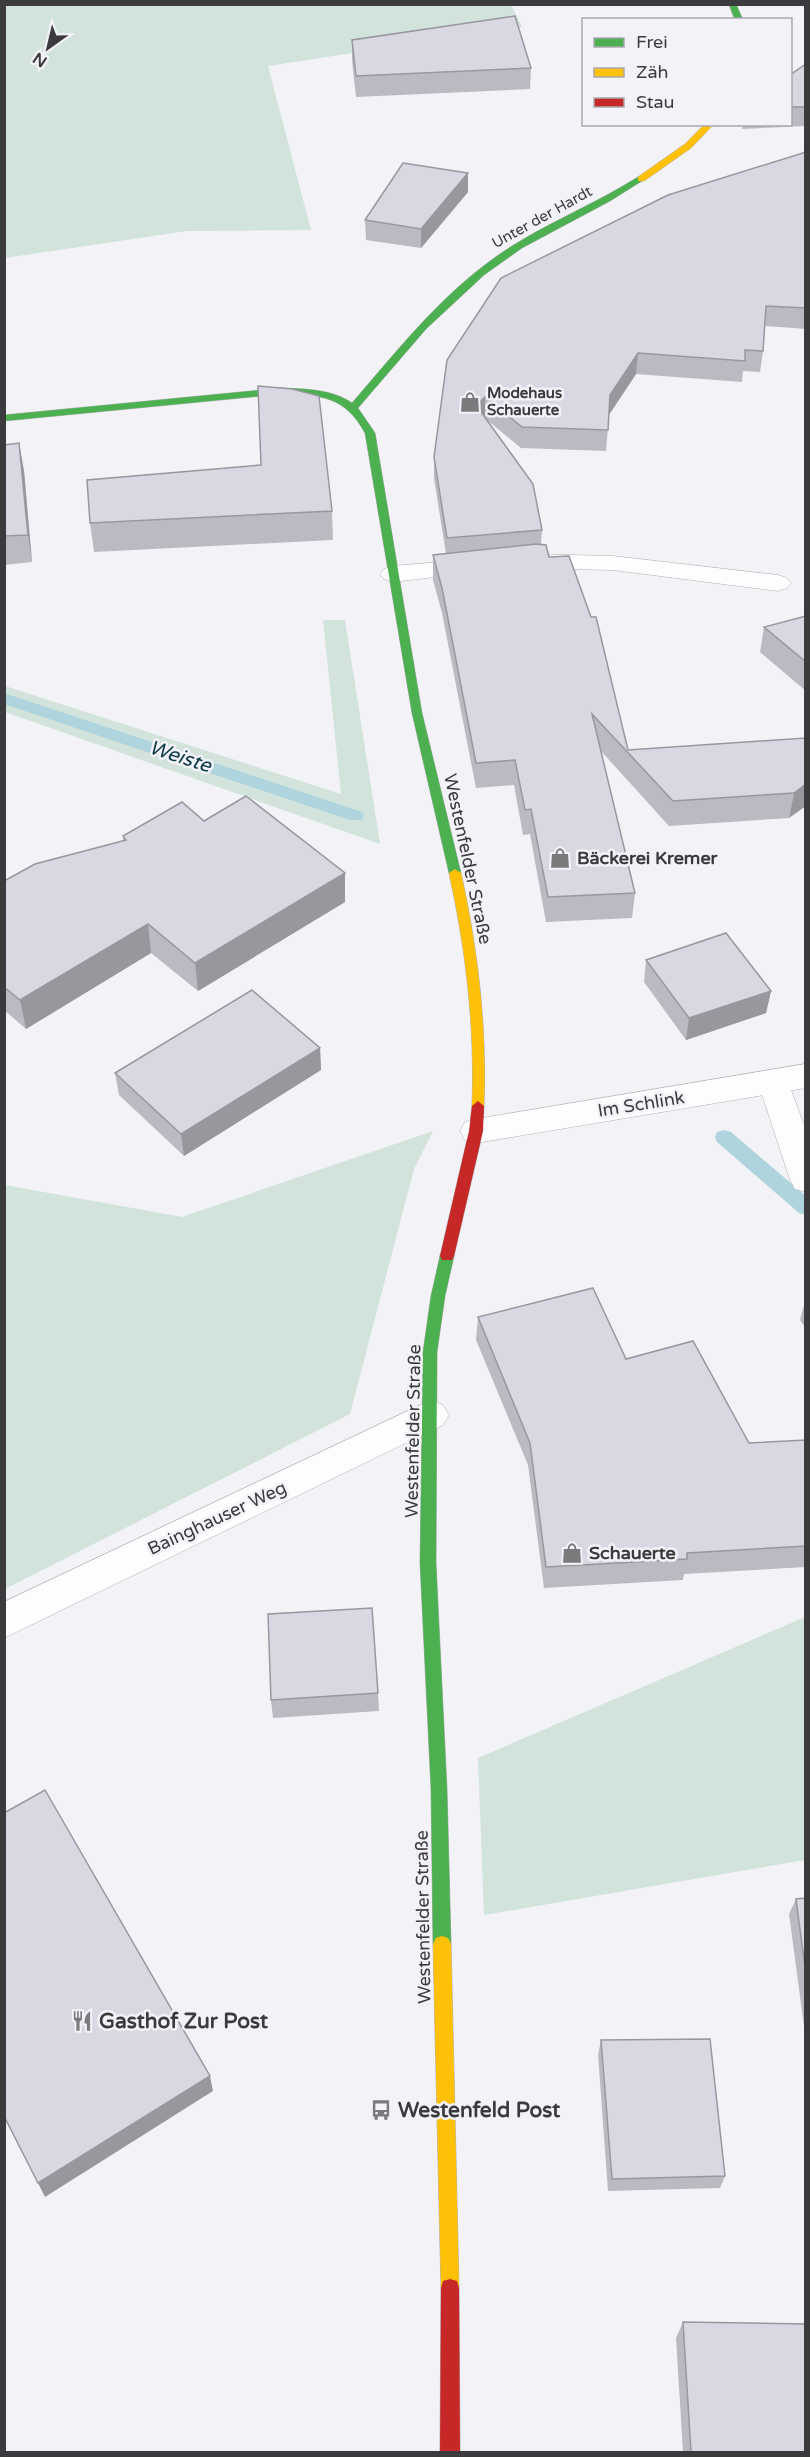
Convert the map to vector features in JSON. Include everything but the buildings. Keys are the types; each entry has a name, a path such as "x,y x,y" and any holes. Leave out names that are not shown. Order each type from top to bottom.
{"main road":[{"path":"732,4 738,18"},
{"name":"Unter der Hardt","path":"354,406 426,325 481,272 535,235 628,188 697,139 708,126"},
{"path":"4,418 248,394 308,393 336,398 354,406"},
{"name":"Westenfelder Straße","path":"354,406 362,415 370,433 417,713 469,932 481,1059 476,1131 438,1296 430,1352 428,1563 440,1801 450,2301 450,2452"}],"street":[{"path":"393,574 535,560 613,563 778,583"},
{"name":"Im Schlink","path":"476,1131 806,1076"},
{"path":"774,1082 806,1180"},
{"name":"Bainghauser Weg","path":"4,1621 431,1415"}],"shaded area":[{"path":"511,4 522,27 268,66 311,230 187,231 5,258 5,5"},
{"path":"323,620 345,620 380,844 5,712 5,686 341,794"},
{"path":"433,1131 414,1169 350,1414 5,1589 5,1185 182,1217"},
{"path":"805,1617 805,1860 484,1915 478,1758"}],"waterway":[{"name":"Weiste","path":"4,698 356,816"},
{"name":"Weiste","path":"724,1137 806,1208"}],"traffic: fast":[{"path":"732,4 738,18"},
{"path":"354,406 441,308 481,273 519,246 641,179"},
{"path":"4,418 282,391 323,394 345,402 354,410 370,433 417,713 455,873"},
{"path":"442,1944 439,1789 428,1563 430,1352 438,1296 447,1256"}],"traffic: slow":[{"path":"641,179 688,146 708,126"},
{"path":"455,873 472,960 478,1018 478,1106"},
{"path":"442,1944 450,2288"}],"traffic: jam":[{"path":"447,1256 476,1131 478,1106"},
{"path":"450,2288 450,2452"}],"place":[{"name":"Modehaus Schauerte","path":"470,402"},
{"name":"Bäckerei Kremer","path":"560,858"},
{"name":"Schauerte","path":"572,1553"},
{"name":"Gasthof Zur Post","path":"82,2021"},
{"name":"Westenfeld Post","path":"381,2110"}]}
